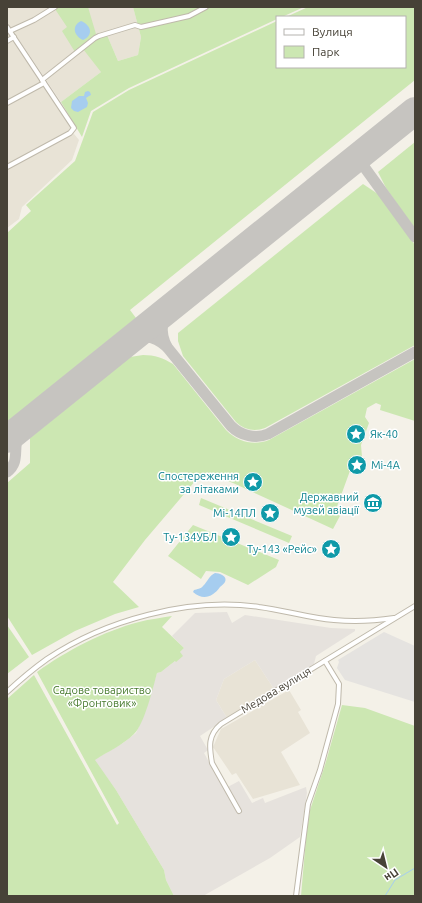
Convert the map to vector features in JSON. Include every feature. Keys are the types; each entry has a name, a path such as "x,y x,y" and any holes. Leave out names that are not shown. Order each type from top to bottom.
{"street":[{"path":"10,31 34,20 55,7"},
{"path":"7,103 43,82 99,36 134,25 141,28 189,16 206,7"},
{"path":"7,27 74,128 70,133 7,167"},
{"path":"7,41 14,37"},
{"path":"7,692 33,669 69,646 90,636 135,619 183,608 230,605 259,607 302,616 349,622 394,618"},
{"name":"Медова вулиця","path":"239,811 212,763 210,740 213,732 221,724 415,606"},
{"path":"296,896 308,804 320,770 338,704 339,684 325,661"}],"shaded area":[{"path":"7,7 133,7 141,37 138,55 118,61 107,35 101,72 61,102 14,32 10,31 71,123 74,134 79,140 72,160 22,207 19,219 7,228"},
{"path":"227,612 232,623 245,615 331,628 355,629 355,631 316,656 314,664 274,689 255,660 224,679 216,700 227,718 200,736 208,750 204,753 224,789 239,781 252,803 263,798 265,803 306,787 307,793 300,837 270,858 203,896 174,896 166,880 164,870 116,790 94,760 123,743 136,733 157,673 161,672 175,661 184,648 172,636 195,613"},
{"path":"384,632 415,646 415,702 345,680 337,668 339,662 338,660"},
{"path":"255,660 274,689 227,718 216,700 224,679"},
{"path":"289,690 301,710 298,712 310,733 281,752 300,785 253,799 236,773 232,775 213,747 221,729"}],"green space":[{"path":"58,7 88,7 96,34 75,52 62,31 67,27 55,9"},
{"path":"133,7 304,7 284,16 276,16 276,19 129,88 91,111 82,137 61,102 101,72 83,49 95,39 107,35 118,61 138,55 141,37"},
{"path":"308,7 415,7 415,80 130,310 136,318 7,422 7,233 31,211 26,205 75,161 93,112 129,90 276,21 276,68 406,68 406,16 288,16"},
{"path":"415,142 415,229 386,188 378,172"},
{"path":"363,184 378,194 415,245 415,345 265,428 254,430 242,427 236,422 183,356 178,341 178,333"},
{"path":"143,355 159,357 173,364 226,430 246,442 258,443 269,440 415,359 415,421 380,410 381,405 376,403 367,408 365,417 369,423 361,445 362,457 356,455 355,457 335,512 341,514 333,529 233,483 202,473 145,540 113,582 139,607 115,614 75,631 32,655 7,616 7,483 30,463 30,438 130,357"},
{"path":"201,498 292,536 289,543 199,505"},
{"path":"193,525 279,560 276,567 248,585 220,572 206,571 201,579 168,556"},
{"name":"Садове товариство «Фронтовик»","path":"172,616 162,627 184,648 180,652 183,656 161,672 157,673 145,715 134,734 120,745 95,760 116,790 164,870 166,880 174,896 7,896 7,699 34,675 117,825 119,823 37,672 73,649 99,636 143,621"},
{"path":"7,625 29,657 7,674"},
{"path":"342,705 365,708 415,726 415,896 301,896 310,810 325,765"}],"water":[{"path":"81,21 89,27 90,30 89,35 83,40 77,36 75,31 76,26"},
{"path":"88,91 91,95 86,98 88,103 87,107 78,112 74,111 71,108 72,101 79,96 84,96 85,92"},
{"path":"215,573 223,575 226,580 214,593 208,597 204,597 193,592 194,590 202,587"}],"waterway":[{"path":"385,896 395,880 415,868"}],"taxiway":[{"path":"357,157 415,237"},
{"path":"167,347 164,341 162,325 173,306"},
{"path":"120,348 138,338 144,337 149,337 161,342 167,347 231,426 239,432 249,436 263,436 268,434 415,352"},
{"path":"7,472 11,469 15,461 17,439 27,423"}],"runway":[{"path":"7,439 415,111"}],"place":[{"name":"Як-40","path":"356,434"},
{"name":"Мі-4А","path":"357,465"},
{"name":"Спостереження за літаками","path":"253,482"},
{"name":"Державний музей авіації","path":"373,503"},
{"name":"Мі-14ПЛ","path":"270,513"},
{"name":"Ту-134УБЛ","path":"231,537"},
{"name":"Ту-143 «Рейс»","path":"331,549"}]}
